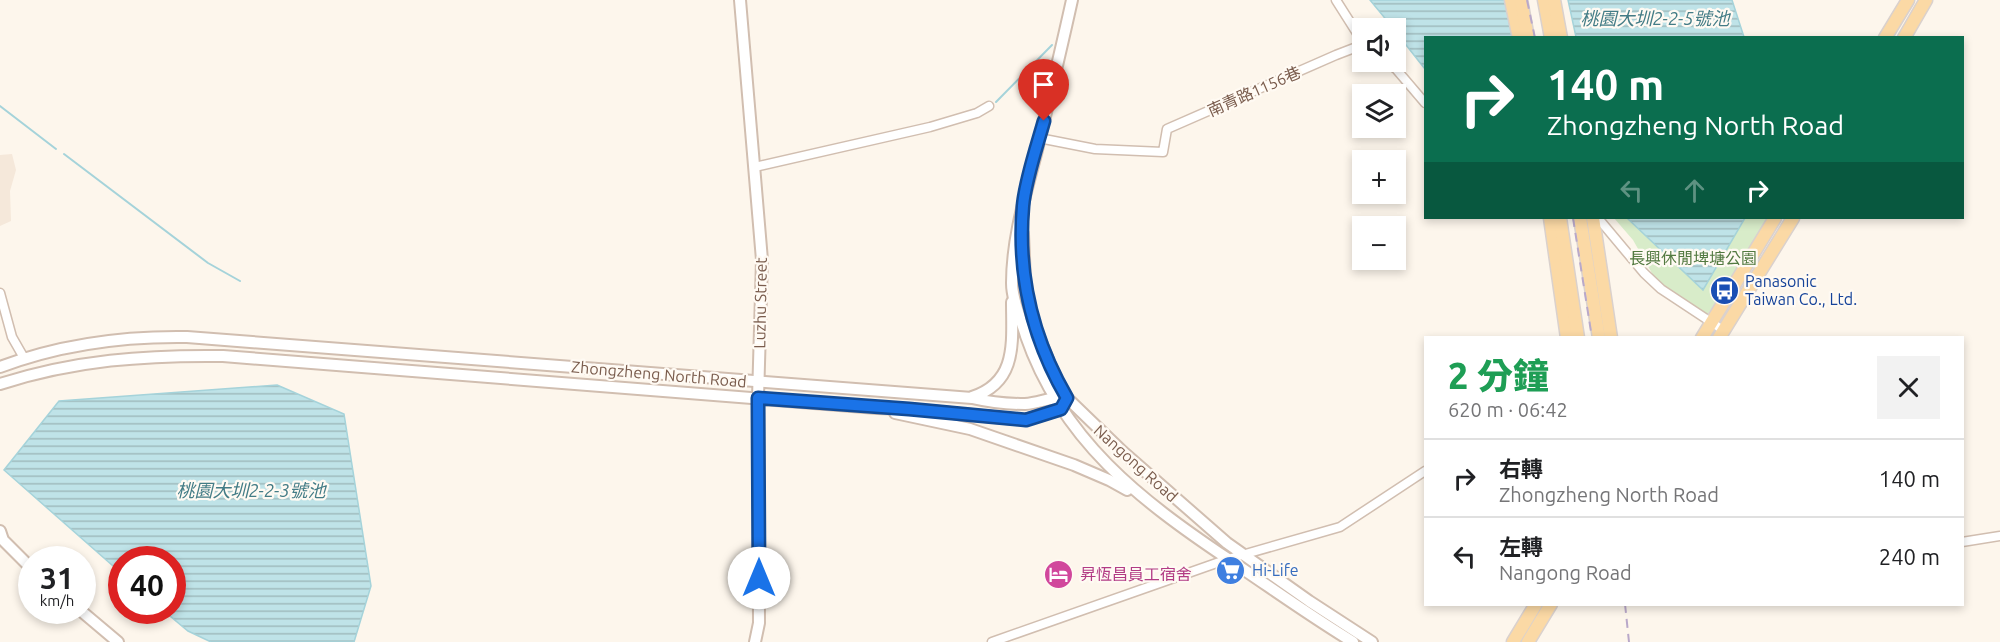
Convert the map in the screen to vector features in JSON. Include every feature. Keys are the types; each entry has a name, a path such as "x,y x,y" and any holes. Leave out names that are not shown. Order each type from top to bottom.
{"main road":[{"path":"1886,36 1908,0"},
{"path":"1905,36 1926,0"},
{"path":"1514,1 1525,35"},
{"path":"1551,1 1553,36"},
{"path":"1551,1 1561,36"},
{"path":"1550,219 1567,336"},
{"path":"1560,219 1578,336"},
{"path":"1580,219 1599,336"},
{"path":"1593,219 1611,336"},
{"path":"1703,336 1774,219"},
{"path":"1721,334 1792,219"},
{"path":"1513,642 1535,606"},
{"path":"1528,642 1550,606"}],"street":[{"name":"Luzhu Street","path":"740,0 762,260 758,382 759,623 755,642"},
{"name":"Nangong Road","path":"1072,0 1023,204 1015,249 1012,291 1033,354 1061,409 1098,457 1154,507 1308,615 1353,642"},
{"path":"1336,0 1352,25"},
{"name":"南青路1156巷","path":"1039,138 1095,148 1163,152 1167,129 1352,49"},
{"path":"1399,72 1424,102"},
{"path":"755,167 930,127 977,113 989,105"},
{"name":"Nangong Road","path":"1023,204 1025,282 1031,317 1055,377 1067,398 1122,452 1205,524 1309,601 1372,642"},
{"path":"1599,219 1652,281 1712,322 1721,334"},
{"path":"972,398 995,384 1008,365 1012,349 1012,291"},
{"path":"0,293 12,337 24,358"},
{"name":"Zhongzheng North Road","path":"0,367 48,351 118,338 206,338 1024,404 1043,402 1055,397 1067,398"},
{"name":"Zhongzheng North Road","path":"0,384 70,365 139,357 223,356 1026,420 1061,409"},
{"path":"1061,409 1067,398"},
{"path":"877,408 970,429 1042,454 1109,480 1154,507"},
{"path":"992,642 1245,554 1340,527 1424,472"},
{"path":"0,531 3,540 18,555"},
{"path":"1964,542 2000,536"},
{"path":"96,623 118,642"}],"shaded area":[{"path":"12,154 16,170 10,191 11,221 0,226 0,155"}],"green space":[{"name":"長興休閒埤塘公園","path":"1615,219 1768,219 1708,314 1661,289 1633,240"}],"water":[{"path":"1370,0 1505,0 1512,36 1424,36 1424,68 1406,45 1406,18 1385,18"},
{"name":"桃園大圳2-2-5號池","path":"1568,0 1732,0 1744,36 1576,36"},
{"path":"1628,219 1744,219 1703,290"},
{"name":"桃園大圳2-2-3號池","path":"277,385 344,414 371,586 354,642 211,642 188,631 180,624 186,624 186,546 108,546 108,562 96,551 96,546 90,546 4,470 59,401"}],"waterway":[{"path":"996,102 1052,45"},
{"path":"0,106 56,149"},
{"path":"64,154 208,263 240,281"}],"railway":[{"path":"1527,0 1535,36"},
{"path":"1573,219 1592,336"},
{"path":"1625,606 1629,642"}],"place":[{"name":"Panasonic Taiwan Co., Ltd.","path":"1724,290"},
{"name":"Hi-Life","path":"1231,570"},
{"name":"昇恆昌員工宿舍","path":"1059,574"}],"route":[{"path":"759,578 758,398 1026,420 1061,409 1067,398 1055,377 1031,317 1025,282 1023,204 1044,121"}]}
